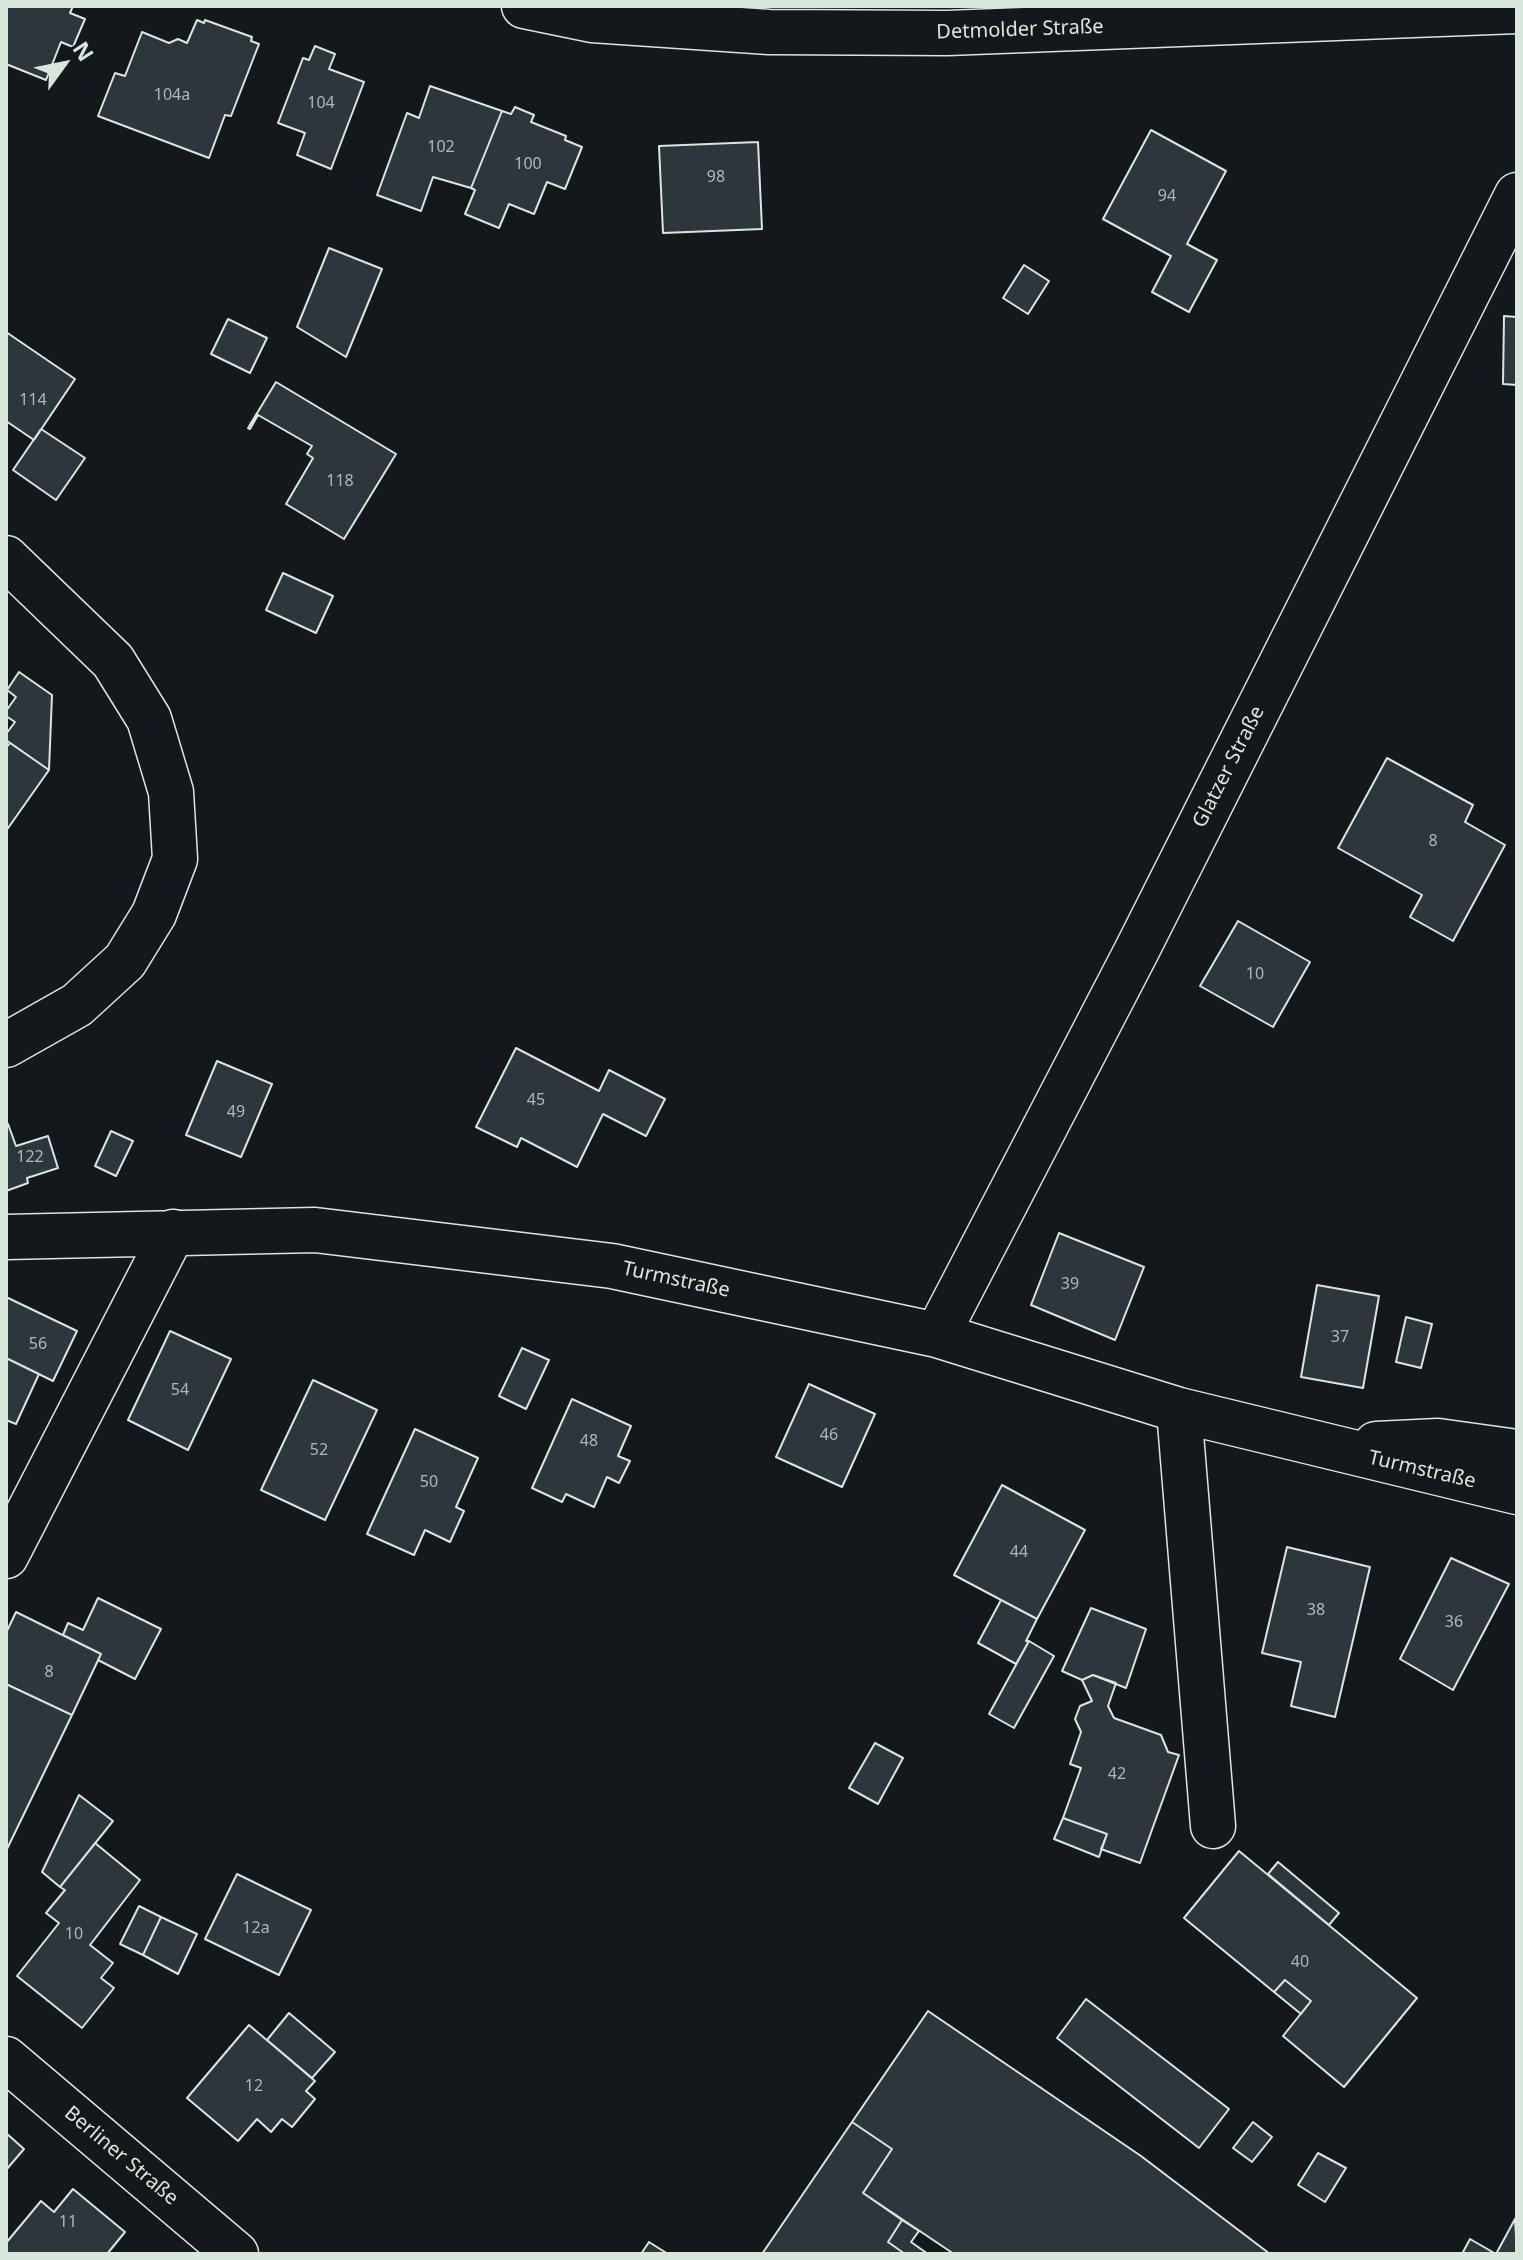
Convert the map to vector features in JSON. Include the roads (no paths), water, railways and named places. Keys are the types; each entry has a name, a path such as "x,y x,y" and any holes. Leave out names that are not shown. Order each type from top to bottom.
{"street":[{"name":"Detmolder Straße","path":"524,6 592,20 784,32 947,33 1517,11"},
{"name":"Glatzer Straße","path":"937,1335 1137,950 1517,195"},
{"path":"6,558 113,661 149,719 171,792 175,859 154,914 125,961 77,1005 6,1045"},
{"name":"Turmstraße","path":"6,1237 315,1230 612,1266 937,1335 1179,1410 1517,1492"},
{"path":"6,1556 173,1232"},
{"path":"1179,1410 1213,1826"},
{"name":"Turmstraße","path":"1328,1447 1438,1441 1517,1452"},
{"name":"Berliner Straße","path":"6,2059 236,2254"}]}
